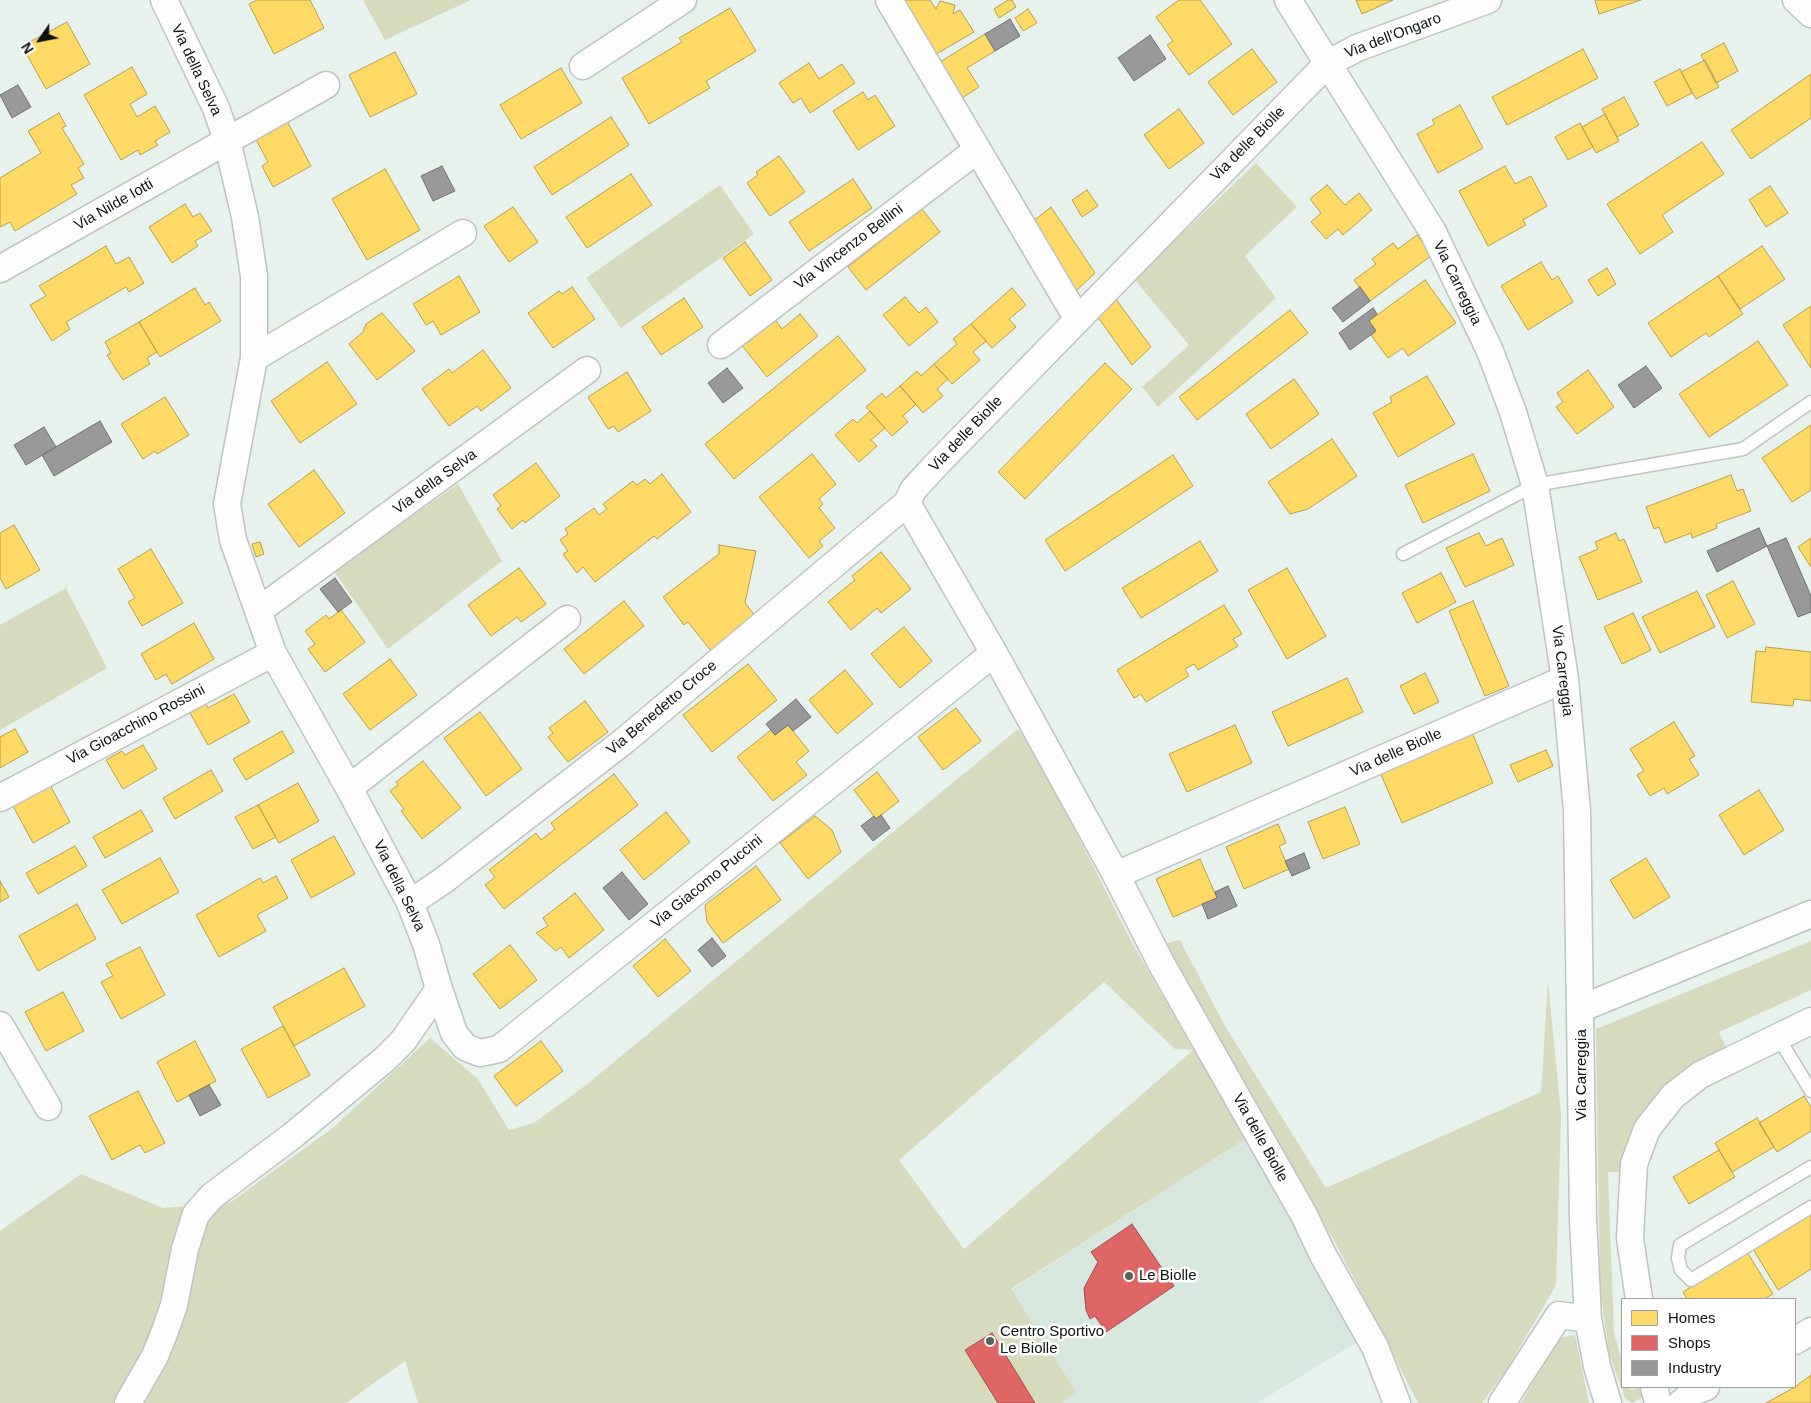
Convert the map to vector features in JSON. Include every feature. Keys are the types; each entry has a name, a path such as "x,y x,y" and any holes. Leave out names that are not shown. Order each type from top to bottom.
{"street":[{"name":"Via della Selva","path":"164,0 216,108 245,217 254,276 254,358 227,504 233,540 272,653 349,788 410,903 440,988"},
{"path":"583,66 683,0"},
{"path":"889,0 1077,318"},
{"name":"Via Carreggia","path":"1288,0 1433,232 1490,352 1513,412 1535,485 1565,679 1577,811 1582,1008 1583,1219 1588,1319 1597,1366 1608,1403"},
{"name":"Via dell'Ongaro","path":"1327,64 1357,48 1488,0"},
{"path":"1796,0 1811,14"},
{"name":"Via delle Biolle","path":"1327,64 1077,318 913,490 907,504 994,653 1116,875 1162,965 1375,1347 1397,1403"},
{"path":"226,140 326,85"},
{"name":"Via Nilde Iotti","path":"0,271 226,140"},
{"name":"Via Vincenzo Bellini","path":"721,344 977,150"},
{"path":"254,358 463,233"},
{"name":"Via della Selva","path":"258,611 587,370"},
{"name":"Via Benedetto Croce","path":"410,903 444,880 624,741 907,504"},
{"path":"349,788 567,619"},
{"name":"Via Gioacchino Rossini","path":"0,798 272,653"},
{"name":"Via Giacomo Puccini","path":"440,988 454,1033 465,1047 480,1053 499,1049 994,653"},
{"name":"Via delle Biolle","path":"1116,875 1565,679"},
{"path":"1582,1008 1811,914"},
{"path":"128,1403 155,1356 168,1322 174,1305 185,1249 196,1214 212,1196 292,1136 385,1059 403,1041 440,988"},
{"path":"1639,1298 1630,1238 1634,1164 1647,1128 1673,1096 1700,1075 1811,1021"},
{"path":"0,1025 48,1107"},
{"path":"1502,1403 1559,1314 1588,1319"},
{"path":"1796,1339 1811,1331"},
{"path":"1654,1388 1658,1403"},
{"path":"1681,1403 1695,1391 1703,1388"}],"lane":[{"path":"1403,554 1535,485 1743,449 1811,402"},
{"path":"1778,1037 1811,1091"},
{"path":"1811,1167 1680,1244 1678,1258 1681,1270 1691,1280 1811,1207"}],"shaded area":[{"path":"1248,1137 1359,1341 1257,1403 1061,1403 1075,1392 1011,1290"}],"green space":[{"path":"363,0 471,0 385,40"},
{"path":"1256,163 1297,207 1245,256 1276,298 1158,407 1142,387 1189,345 1134,279"},
{"path":"720,185 754,234 621,328 586,278"},
{"path":"458,484 502,561 388,649 334,571"},
{"path":"66,588 107,668 0,730 0,625"},
{"path":"1018,729 1044,769 1130,939 1193,1049 1248,1137 1011,1289 1076,1392 1061,1403 418,1403 405,1361 346,1403 0,1403 0,1231 81,1174 163,1208 231,1202 334,1127 430,1038 478,1079 509,1130 534,1123 586,1085","holes":["1104,982 1175,1049 1193,1050 964,1249 899,1160"]},
{"path":"1180,940 1225,1026 1326,1188 1541,1092 1548,981 1561,1114 1556,1285 1507,1369 1482,1403 1418,1403 1335,1242 1209,1031 1166,943"},
{"path":"1811,941 1811,990 1719,1032 1726,1047 1690,1066 1661,1089 1640,1115 1624,1172 1608,1172 1614,1333 1621,1358 1621,1387 1609,1353 1600,1288 1596,1029"},
{"path":"1575,1335 1589,1403 1521,1403 1558,1338"},
{"path":"1621,1388 1630,1388 1631,1390 1644,1388 1649,1394 1632,1403 1625,1398"}],"building: Homes":[{"path":"257,0 310,0 324,28 274,54 249,4"},
{"path":"900,0 930,0 936,9 940,1 955,5 953,14 960,10 974,32 933,56"},
{"path":"1008,0 1012,0 1016,7 999,18 994,9"},
{"path":"1179,0 1200,0 1232,44 1189,75 1167,45 1173,41 1156,17"},
{"path":"1356,0 1393,0 1362,14"},
{"path":"1595,0 1641,0 1599,14"},
{"path":"730,8 756,51 706,81 710,88 649,124 622,78 682,42 679,38"},
{"path":"1028,9 1037,23 1023,31 1015,18"},
{"path":"67,22 90,64 46,89 22,46"},
{"path":"985,34 995,51 967,68 979,87 959,100 937,64"},
{"path":"1724,43 1738,71 1716,83 1701,55"},
{"path":"1252,49 1277,82 1233,115 1208,82"},
{"path":"1583,49 1598,78 1507,125 1492,97"},
{"path":"395,52 417,94 370,117 349,75"},
{"path":"1705,60 1719,87 1696,99 1681,72"},
{"path":"809,63 819,79 842,64 855,83 810,113 801,98 793,103 779,83"},
{"path":"132,67 147,94 130,104 137,117 155,106 170,132 155,141 158,145 140,155 138,150 121,160 84,95"},
{"path":"561,68 582,103 521,139 500,105"},
{"path":"1680,69 1692,93 1667,106 1654,82"},
{"path":"1811,74 1811,118 1751,159 1731,130"},
{"path":"863,92 868,100 875,95 895,126 858,150 833,111"},
{"path":"1624,97 1639,125 1617,137 1602,109"},
{"path":"1460,105 1483,148 1438,173 1417,134 1435,124 1432,120"},
{"path":"1179,109 1204,143 1169,169 1144,135"},
{"path":"59,113 66,126 62,128 84,164 78,168 84,178 71,185 77,194 15,231 10,222 0,227 0,178 41,153 28,131"},
{"path":"1605,114 1619,141 1596,153 1582,127"},
{"path":"611,117 629,145 552,195 534,167"},
{"path":"287,121 311,166 273,187 262,166 268,162 255,138"},
{"path":"1580,123 1593,147 1568,160 1555,137"},
{"path":"1702,142 1724,174 1662,215 1673,232 1640,254 1607,204"},
{"path":"779,156 805,192 770,216 747,183 758,175 756,172"},
{"path":"1505,166 1515,184 1531,176 1547,206 1523,220 1526,225 1488,246 1459,191"},
{"path":"385,169 420,230 367,260 332,199"},
{"path":"631,174 652,205 587,248 566,217"},
{"path":"853,179 872,208 809,251 789,222"},
{"path":"1327,185 1345,205 1359,193 1372,210 1343,235 1338,229 1326,239 1311,222 1321,213 1310,199"},
{"path":"1770,186 1788,213 1766,227 1749,200"},
{"path":"1087,190 1098,206 1082,217 1072,200"},
{"path":"185,204 193,217 200,213 212,231 195,241 198,246 172,263 149,227"},
{"path":"513,207 538,242 509,262 484,226"},
{"path":"1051,207 1095,273 1075,292 1032,222"},
{"path":"922,209 940,232 866,290 848,267"},
{"path":"1417,235 1432,255 1370,301 1354,280 1376,264 1372,259 1393,243 1398,249"},
{"path":"745,242 772,280 750,296 723,258"},
{"path":"106,246 116,264 129,257 144,283 129,292 126,287 66,322 70,329 52,341 30,305 46,296 39,286"},
{"path":"1762,246 1785,279 1740,309 1718,276"},
{"path":"1541,262 1552,280 1558,276 1573,302 1528,330 1501,286"},
{"path":"1607,268 1616,284 1598,296 1588,280"},
{"path":"459,276 480,312 441,335 433,321 426,325 413,304"},
{"path":"1718,276 1743,314 1709,337 1706,333 1671,357 1648,323"},
{"path":"1425,280 1456,323 1408,356 1403,348 1388,358 1371,335 1376,331 1369,321"},
{"path":"572,287 595,319 553,348 528,313 559,291 562,294"},
{"path":"195,288 205,305 209,302 221,321 160,357 139,322"},
{"path":"1012,288 1026,305 1009,319 1016,327 992,348 971,324"},
{"path":"905,297 919,313 926,307 938,322 909,346 883,315"},
{"path":"684,298 703,327 661,355 642,327"},
{"path":"1115,298 1151,347 1132,365 1095,313"},
{"path":"1811,306 1811,368 1783,325"},
{"path":"1290,310 1308,333 1197,420 1179,397"},
{"path":"382,313 415,351 377,380 349,344 363,332 366,324"},
{"path":"800,314 818,336 767,377 741,344 774,318 782,329"},
{"path":"139,322 157,352 147,358 150,364 123,380 107,355 111,353 105,342"},
{"path":"971,324 986,341 973,352 980,360 952,384 934,364 957,344 953,339"},
{"path":"838,336 866,370 734,479 705,444"},
{"path":"1758,341 1788,385 1709,437 1679,394"},
{"path":"483,350 511,388 481,411 477,406 449,426 422,389 449,369 452,373"},
{"path":"327,362 357,404 300,443 271,401"},
{"path":"1105,363 1132,389 1025,499 998,472"},
{"path":"934,364 948,379 937,389 943,396 923,413 900,386 917,371 921,376"},
{"path":"1588,370 1614,407 1577,434 1556,407 1563,402 1557,393"},
{"path":"627,372 651,411 618,432 614,426 608,429 588,397"},
{"path":"1427,376 1455,424 1398,457 1373,413 1392,402 1390,397"},
{"path":"1294,379 1319,414 1271,449 1246,414"},
{"path":"900,386 916,404 903,416 908,422 892,436 866,407 882,393 886,398"},
{"path":"165,397 189,435 157,454 155,451 143,459 121,424"},
{"path":"870,411 885,428 871,440 877,446 859,462 835,435 853,419 857,423"},
{"path":"1811,425 1811,490 1792,502 1762,458"},
{"path":"1332,439 1357,476 1308,509 1290,514 1268,482"},
{"path":"812,454 836,484 819,499 823,504 819,508 835,528 819,541 823,546 809,558 759,497"},
{"path":"1473,454 1490,491 1423,523 1405,485"},
{"path":"1173,455 1193,486 1065,571 1045,540"},
{"path":"536,463 560,496 525,523 523,520 512,529 497,509 501,506 493,495"},
{"path":"314,470 345,513 299,547 268,504"},
{"path":"662,474 691,512 657,539 654,536 595,582 583,567 577,573 563,554 568,551 560,540 568,534 565,529 594,508 599,515 607,509 603,504 633,481 637,485 645,479 650,484"},
{"path":"1731,475 1737,491 1743,489 1751,511 1716,524 1717,528 1692,538 1691,533 1665,543 1659,527 1654,529 1646,507"},
{"path":"14,525 40,570 6,589 0,578 0,533"},
{"path":"1479,533 1486,546 1502,538 1514,565 1465,587 1446,548"},
{"path":"1616,533 1619,541 1624,539 1642,582 1598,600 1579,557 1598,549 1595,542"},
{"path":"1811,538 1811,567 1798,547"},
{"path":"1200,541 1218,571 1141,618 1122,588"},
{"path":"260,542 264,554 256,557 252,544"},
{"path":"719,545 756,551 745,603 756,617 711,651 688,622 684,625 663,597 719,554"},
{"path":"151,549 183,603 142,626 128,602 135,598 118,569"},
{"path":"881,552 911,589 881,613 877,608 851,630 828,602 855,580 852,576"},
{"path":"519,568 546,604 521,622 517,617 491,636 468,605"},
{"path":"1287,568 1326,636 1287,659 1248,590"},
{"path":"1441,573 1456,602 1417,623 1402,593"},
{"path":"1733,581 1755,624 1727,638 1706,595"},
{"path":"1697,591 1715,627 1660,653 1642,617"},
{"path":"624,601 644,626 584,674 564,649"},
{"path":"1473,601 1509,686 1485,696 1449,611"},
{"path":"1224,605 1242,634 1233,639 1238,646 1198,670 1194,664 1185,669 1189,676 1146,702 1141,694 1134,698 1117,670"},
{"path":"341,610 365,642 325,672 308,649 315,644 305,631 326,615 329,619"},
{"path":"1633,613 1651,650 1622,664 1604,627"},
{"path":"194,623 214,659 172,684 166,674 156,680 141,654"},
{"path":"904,627 932,661 900,688 871,654"},
{"path":"1766,647 1811,652 1811,701 1794,699 1793,706 1751,702 1756,651 1765,652"},
{"path":"390,659 417,695 370,730 343,694"},
{"path":"748,664 777,700 712,752 683,715"},
{"path":"845,670 873,704 837,734 809,700"},
{"path":"1425,673 1439,702 1414,714 1400,686"},
{"path":"1347,678 1363,712 1288,746 1272,712"},
{"path":"234,694 250,722 208,745 190,713 206,704 208,708"},
{"path":"585,701 608,732 568,762 548,737 553,733 549,728"},
{"path":"956,708 981,741 943,770 918,737"},
{"path":"480,712 522,769 486,796 444,738"},
{"path":"1674,722 1695,756 1689,759 1699,775 1667,794 1664,788 1650,796 1637,775 1644,771 1630,749"},
{"path":"788,725 809,751 796,762 807,775 773,801 737,757 771,730 775,735"},
{"path":"1235,725 1252,763 1187,792 1169,754"},
{"path":"15,729 28,752 0,768 0,737"},
{"path":"1471,730 1493,783 1402,823 1379,770"},
{"path":"282,731 294,752 246,780 233,759"},
{"path":"143,745 157,769 123,789 106,760 122,751 125,755"},
{"path":"1546,750 1553,766 1518,782 1510,765"},
{"path":"423,761 461,808 422,839 401,811 404,809 390,791 398,785 396,782"},
{"path":"211,770 223,791 175,819 163,798"},
{"path":"877,772 899,801 876,819 854,790"},
{"path":"614,774 638,805 504,909 485,885 495,877 489,870 536,833 541,840 555,829 551,823"},
{"path":"298,783 319,821 279,843 258,805"},
{"path":"50,785 70,822 33,843 13,806"},
{"path":"1759,790 1784,830 1744,855 1719,815"},
{"path":"258,805 276,837 253,849 235,817"},
{"path":"1345,807 1360,844 1323,859 1308,822"},
{"path":"141,810 153,831 105,858 93,837"},
{"path":"666,812 690,842 644,880 620,850"},
{"path":"815,816 832,830 841,852 808,879 780,843"},
{"path":"1278,824 1286,843 1279,846 1289,869 1244,889 1226,847"},
{"path":"334,836 355,874 311,898 291,860"},
{"path":"75,846 87,866 38,894 26,873"},
{"path":"160,858 179,892 122,924 102,890"},
{"path":"1646,858 1670,897 1634,919 1610,880"},
{"path":"1200,859 1217,898 1173,917 1156,879"},
{"path":"756,866 781,900 723,943 707,922 705,905"},
{"path":"276,876 288,898 257,915 266,931 219,957 196,915 260,878 263,883"},
{"path":"0,881 9,897 0,902"},
{"path":"575,893 604,930 569,958 561,947 556,951 536,933 548,926 543,918"},
{"path":"77,904 96,939 38,971 19,936"},
{"path":"665,939 691,971 658,997 633,966"},
{"path":"510,945 537,980 500,1009 473,974"},
{"path":"140,947 165,995 121,1019 101,982 113,976 106,964"},
{"path":"344,968 365,1006 294,1046 273,1007"},
{"path":"63,992 84,1031 46,1051 25,1012"},
{"path":"283,1026 310,1075 268,1098 241,1049"},
{"path":"195,1041 216,1081 177,1102 157,1062"},
{"path":"541,1041 563,1071 516,1106 494,1076"},
{"path":"138,1091 165,1143 145,1153 140,1145 112,1160 89,1116"},
{"path":"1804,1096 1811,1107 1811,1131 1777,1152 1759,1123"},
{"path":"1757,1118 1774,1147 1732,1172 1715,1143"},
{"path":"1719,1150 1735,1177 1689,1204 1673,1177"},
{"path":"1811,1214 1811,1269 1778,1290 1753,1249"},
{"path":"1747,1252 1773,1294 1766,1298 1686,1298 1683,1292"},
{"path":"1811,1375 1811,1403 1766,1403 1796,1388"}],"building: Shops":[{"name":"Le Biolle","path":"1132,1224 1174,1286 1106,1332 1095,1316 1090,1319 1086,1310 1084,1288 1098,1262 1091,1252"},
{"path":"992,1333 1035,1403 998,1403 965,1350"}],"building: Industry":[{"path":"1010,19 1020,36 995,51 985,34"},
{"path":"1150,35 1166,59 1134,81 1118,58"},
{"path":"18,85 31,107 12,118 0,95"},
{"path":"442,166 455,191 433,201 421,176"},
{"path":"1360,287 1370,301 1343,322 1332,308"},
{"path":"1373,308 1377,314 1369,321 1376,331 1350,350 1339,333"},
{"path":"1646,366 1662,388 1634,408 1618,385"},
{"path":"727,368 743,388 723,403 708,383"},
{"path":"100,421 112,442 54,476 42,455"},
{"path":"44,427 56,447 26,465 14,445"},
{"path":"1759,528 1767,546 1717,572 1707,551"},
{"path":"1786,538 1811,596 1811,612 1798,617 1767,546"},
{"path":"335,578 352,602 338,612 320,589"},
{"path":"796,699 811,717 793,731 788,725 775,735 766,724"},
{"path":"881,815 890,828 873,841 861,826 874,816 876,819"},
{"path":"1304,853 1310,868 1292,876 1285,861"},
{"path":"622,872 648,904 629,920 603,888"},
{"path":"1228,886 1237,906 1208,919 1202,904 1217,898 1215,892"},
{"path":"712,938 726,956 712,967 698,950"},
{"path":"209,1085 221,1105 200,1116 189,1095"}],"place":[{"name":"Le Biolle","path":"1129,1276"},
{"name":"Centro Sportivo Le Biolle","path":"990,1341"}]}
